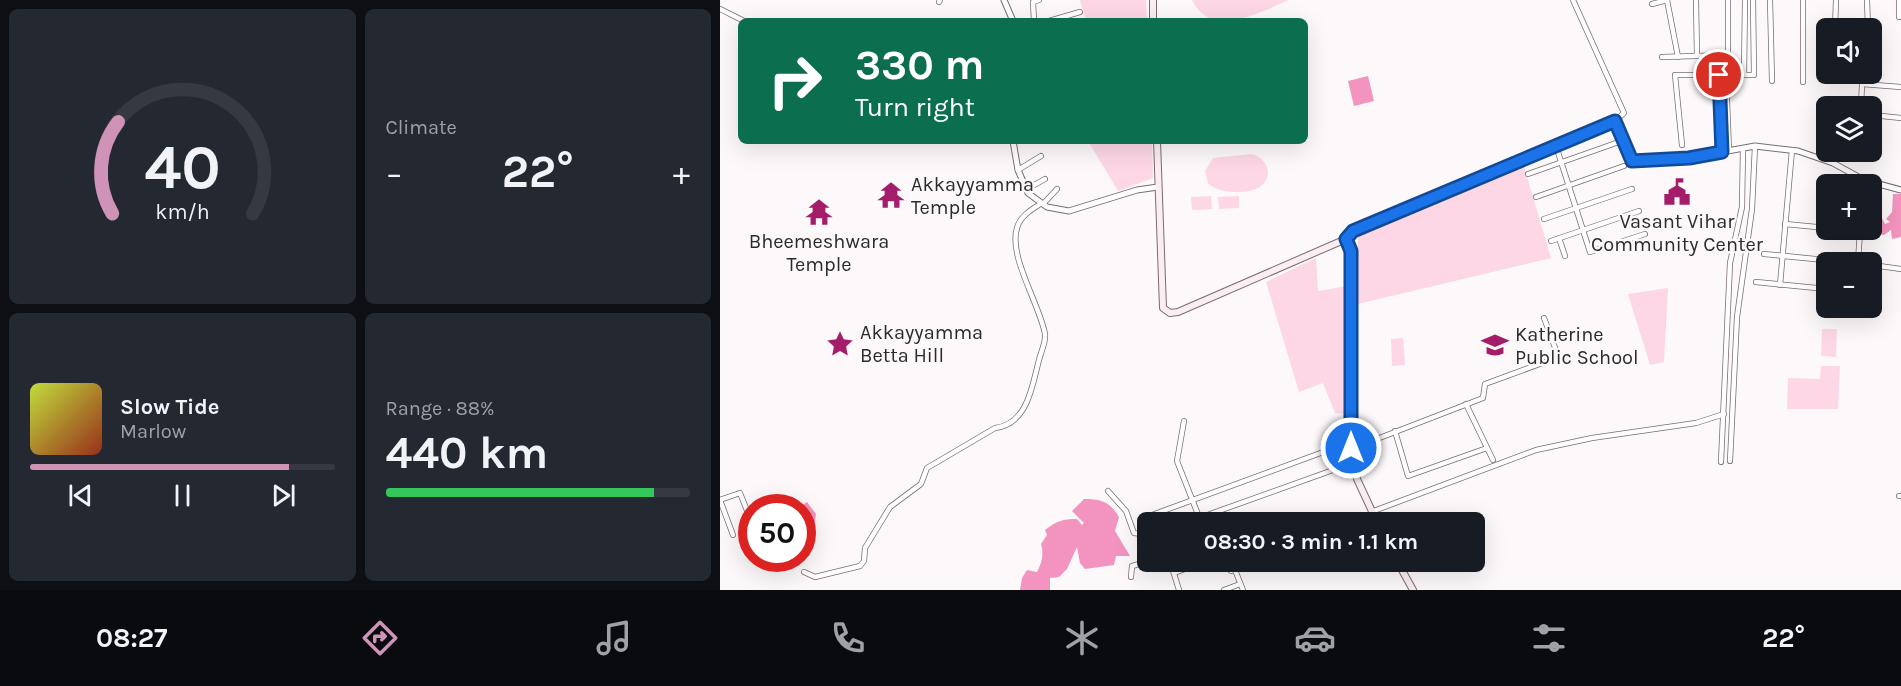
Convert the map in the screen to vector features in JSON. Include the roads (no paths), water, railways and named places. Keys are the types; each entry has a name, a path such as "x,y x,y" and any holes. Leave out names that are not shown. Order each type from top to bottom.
{"main road":[{"path":"1153,0 1153,18"},
{"path":"1156,144 1163,308 1170,313 1178,312 1346,239 1351,251 1351,451 1357,479 1371,512"},
{"path":"1403,572 1413,590"}],"street":[{"path":"1004,0 1012,18"},
{"path":"1034,18 1033,2 1039,0"},
{"path":"1346,239 1353,231 1615,121 1624,113 1573,0"},
{"path":"1652,4 1667,0 1678,57"},
{"path":"1695,0 1697,56"},
{"path":"1662,57 1728,55 1728,0"},
{"path":"1744,0 1744,75"},
{"path":"1682,145 1675,75 1754,75 1753,0"},
{"path":"1770,0 1772,81"},
{"path":"1803,0 1803,82"},
{"path":"1835,18 1836,0"},
{"path":"1867,0 1868,18"},
{"path":"1899,0 1899,16"},
{"path":"720,9 738,18"},
{"path":"1059,18 1080,12"},
{"path":"1719,75 1725,151"},
{"path":"1725,151 1726,75"},
{"path":"1861,96 1862,84 1901,87"},
{"path":"1882,116 1901,118"},
{"path":"1615,121 1632,161 1689,158 1755,146 1792,150 1833,163 1864,180 1901,190"},
{"path":"1528,174 1616,143"},
{"path":"1014,144 1018,170 1027,189 1043,203 1069,211 1137,190 1158,187"},
{"path":"1556,146 1590,252 1645,234"},
{"path":"1730,461 1737,317 1753,193 1755,146"},
{"path":"1721,462 1730,263 1743,207 1743,148"},
{"path":"1780,285 1792,150"},
{"path":"1018,170 1041,156"},
{"path":"1536,196 1624,166"},
{"path":"1027,189 1045,179"},
{"path":"804,572 815,578 860,566 864,561 865,548 890,507 921,484 930,465 995,428 1005,427 1017,417 1031,396 1045,337 1020,261 1016,229 1027,213 1043,203 1057,189"},
{"path":"1544,219 1632,189"},
{"path":"1743,192 1753,193"},
{"path":"1551,241 1639,211"},
{"path":"1785,224 1816,227"},
{"path":"1559,238 1565,256"},
{"path":"1764,254 1816,259"},
{"path":"1730,263 1742,266"},
{"path":"1882,267 1901,269"},
{"path":"1756,282 1816,289"},
{"path":"1221,512 1333,470 1340,458 1351,451 1483,398 1485,384 1557,357 1544,318"},
{"path":"1466,404 1493,460"},
{"path":"1371,512 1536,450 1592,438 1696,423 1724,414"},
{"path":"1184,421 1177,461 1197,512"},
{"path":"1395,432 1408,476 1487,448"},
{"path":"1160,512 1326,452 1340,458"},
{"path":"1108,491 1126,511 1134,533 1137,533"},
{"path":"733,536 720,500 740,494"},
{"path":"1131,577 1132,566 1137,565"},
{"path":"1236,572 1243,590"},
{"path":"1174,573 1179,590"},
{"path":"1224,590 1240,584"}],"place":[{"name":"Vasant Vihar Community Center","path":"1677,192"},
{"name":"Akkayyamma Temple","path":"891,195"},
{"name":"Bheemeshwara Temple","path":"819,212"},
{"name":"Akkayyamma Betta Hill","path":"840,344"},
{"name":"Katherine Public School","path":"1495,345"}]}
